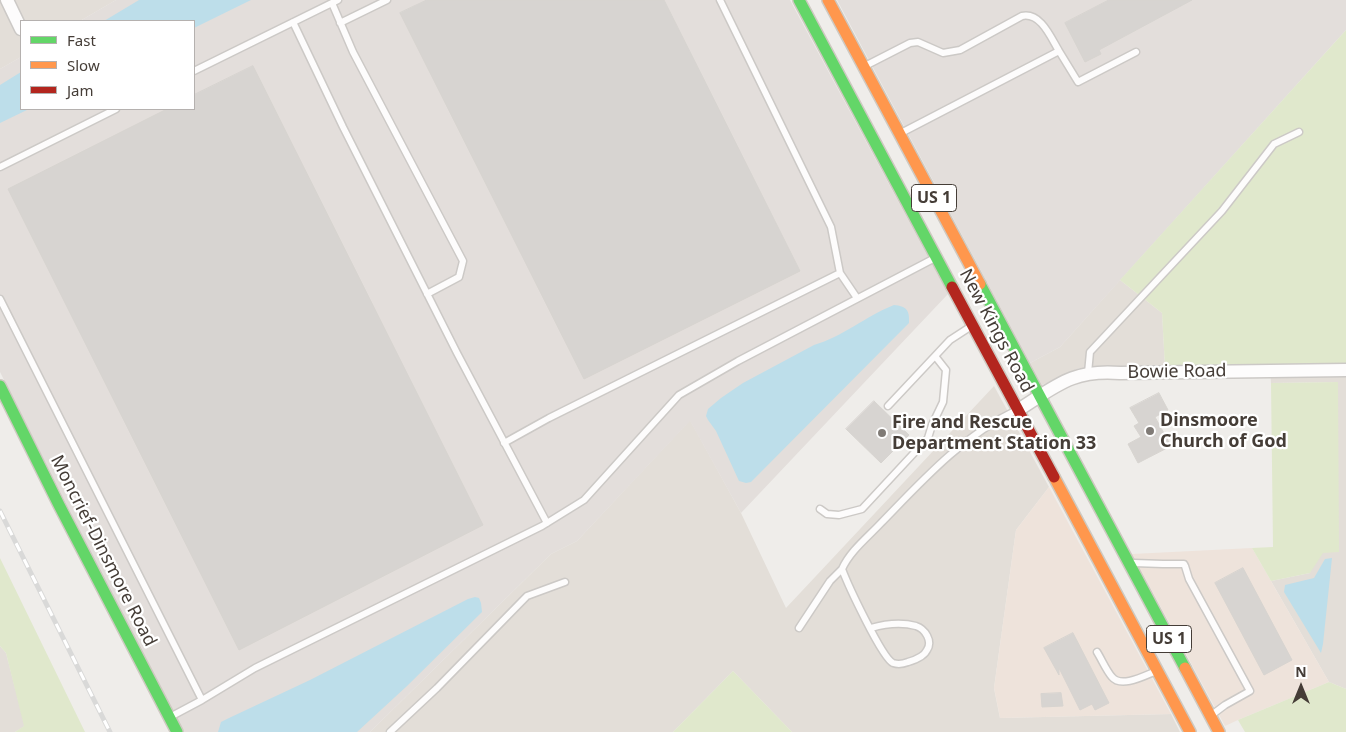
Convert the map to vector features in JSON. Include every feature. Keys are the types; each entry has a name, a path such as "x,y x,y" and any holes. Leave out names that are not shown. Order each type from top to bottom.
{"main road":[{"name":"New Kings Road","path":"800,0 937,257 983,317 1039,396 1128,563 1198,724"},
{"name":"New Kings Road","path":"828,0 900,134 983,317 1018,410 1158,671 1198,724 1219,732"},
{"name":"Moncrief-Dinsmore Road","path":"0,386 59,505 177,732"}],"street":[{"path":"7,0 20,28"},
{"name":"Bowie Road","path":"1018,410 1064,380 1078,375 1346,370"}],"lane":[{"path":"340,23 387,0"},
{"path":"720,0 831,227 840,273 857,298"},
{"path":"195,71 335,2 340,23 353,52 464,260 459,277 428,294"},
{"path":"864,67 910,43 918,42 943,53 960,50 1022,16 1028,15 1037,18 1078,82 1136,52"},
{"path":"293,22 457,353 546,523"},
{"path":"900,134 1059,51"},
{"path":"0,167 114,110"},
{"path":"1088,374 1090,352 1222,211 1274,144 1299,132"},
{"path":"169,717 202,700 255,668 546,523 584,500 679,395 746,357 937,257"},
{"path":"504,443 549,418 840,273"},
{"path":"0,299 202,700"},
{"path":"888,406 950,340 983,317"},
{"path":"820,509 827,514 839,515 862,509 928,438 943,402 946,370 935,356"},
{"path":"798,628 846,561 907,496 943,461 977,434 1018,410"},
{"path":"1128,563 1184,564 1186,566 1189,579 1250,691 1225,705 1198,724"},
{"path":"842,569 850,588 871,628 886,656 893,663 902,664 919,658 928,650 927,634 918,626 887,624 871,628"},
{"path":"390,732 437,688 527,596 565,582"},
{"path":"1097,652 1113,679 1121,682 1136,680 1158,671"}],"shaded area":[{"path":"0,0 116,0 82,20 20,20 20,58 0,69"},
{"path":"116,0 790,0 948,294 741,513 690,421 577,541 551,554 370,732 184,732 110,591 0,372 0,69 20,58 20,110 195,110 195,20 82,20"},
{"path":"837,0 1346,0 1346,30 1060,347 1030,363"},
{"path":"1120,280 1162,313 1165,367 1079,368 1042,385 1030,363 1060,347"},
{"path":"1346,364 1346,689 1329,682 1271,581 1310,573 1338,382 1271,383 1270,366"},
{"path":"994,386 1049,487 1016,530 994,688 1000,718 1171,714 1180,732 792,732 733,671 673,732 370,732 551,554 577,541 690,420 741,513 786,608"},
{"path":"1049,487 1171,714 1000,718 994,688 1016,530"},
{"path":"1252,548 1329,682 1225,726 1132,554"},
{"path":"0,646 6,653 25,726 15,732 0,732"}],"green space":[{"path":"1346,30 1346,364 1165,367 1162,313 1120,280"},
{"path":"1338,382 1339,552 1323,553 1310,573 1271,581 1252,548 1273,547 1271,383"},
{"path":"0,558 85,732 15,732 24,726 6,653 0,646"},
{"path":"733,671 792,732 673,732"},
{"path":"1329,682 1346,689 1346,732 1245,732 1238,720"}],"water":[{"path":"139,0 251,0 195,28 195,20 106,20"},
{"path":"20,73 20,110 27,110 0,123 0,85"},
{"path":"894,305 902,306 908,312 909,323 751,482 739,481 716,431 706,416 708,409 743,383"},
{"path":"1332,558 1321,653 1284,592 1285,585 1314,578 1325,559"},
{"path":"475,597 479,598 482,612 357,732 218,732 221,722 310,680"}],"building":[{"path":"427,0 664,0 800,271 584,379 400,13"},
{"path":"1109,0 1192,0 1099,50 1101,54 1085,62 1065,23"},
{"path":"253,66 483,525 239,650 8,189 165,110 195,110 195,95"},
{"name":"Dinsmoore Church of God","path":"1159,393 1168,410 1155,417 1171,446 1138,463 1128,444 1141,437 1134,426 1139,423 1130,408"},
{"path":"874,401 909,435 881,463 846,429"},
{"path":"1243,568 1292,660 1264,675 1215,583"},
{"path":"1073,633 1109,703 1095,710 1092,704 1080,710 1059,668 1059,675 1044,648"},
{"path":"1061,693 1063,706 1042,707 1041,694"}],"railway":[{"path":"0,511 110,732"}],"traffic: fast":[{"path":"799,0 952,287"},
{"path":"980,284 1185,668"},
{"path":"0,386 59,505 177,732"}],"traffic: slow":[{"path":"828,0 980,284"},
{"path":"1054,477 1190,732"},
{"path":"1185,668 1219,732"}],"traffic: jam":[{"path":"952,287 1054,477"}],"place":[{"name":"Dinsmoore Church of God","path":"1150,431"},
{"name":"Fire and Rescue Department Station 33","path":"882,433"}]}
